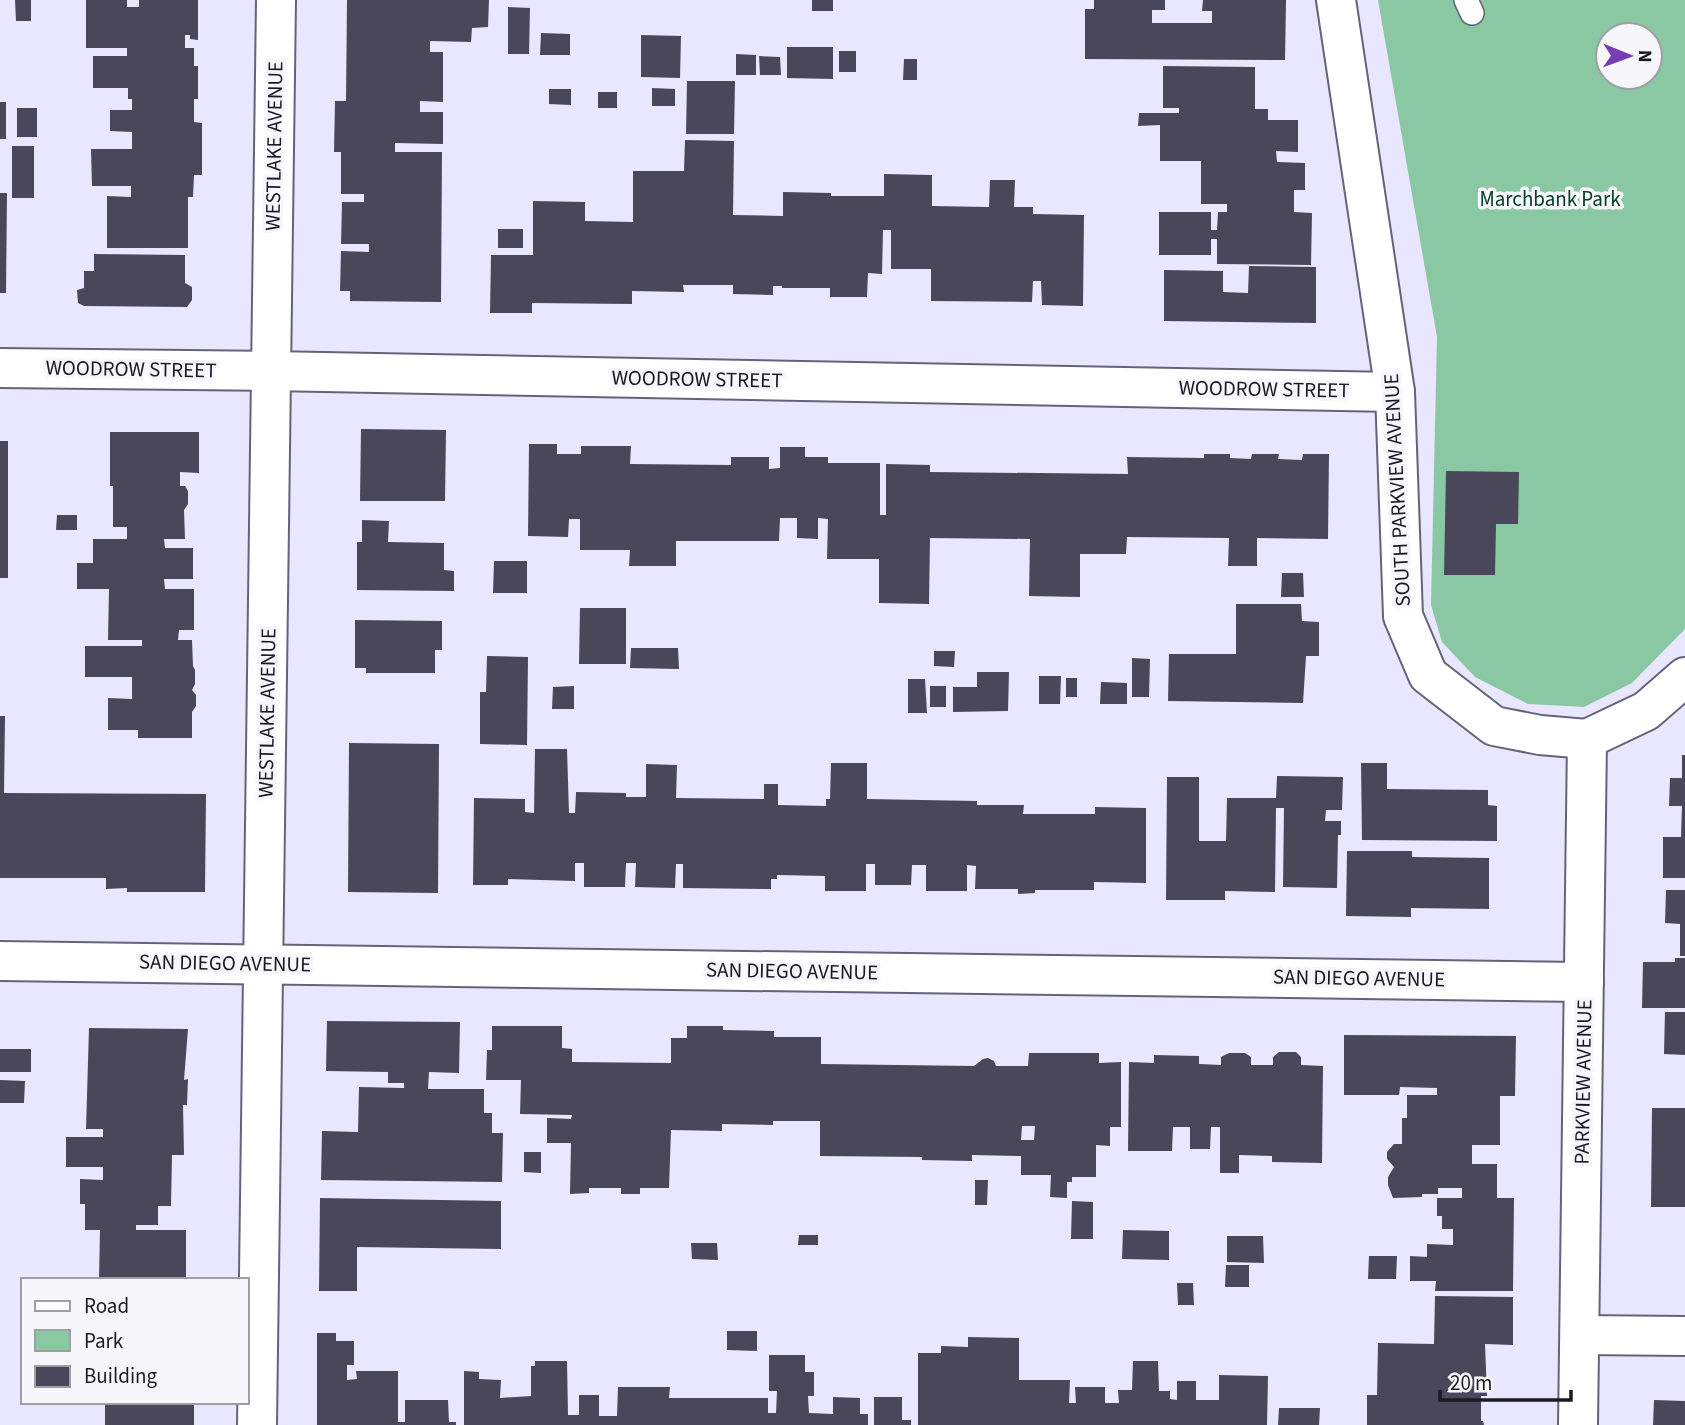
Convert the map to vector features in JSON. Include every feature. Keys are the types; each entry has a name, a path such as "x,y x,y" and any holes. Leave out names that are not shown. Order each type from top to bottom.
{"street":[{"name":"WESTLAKE AVENUE","path":"257,1425 276,0"},
{"name":"SOUTH PARKVIEW AVENUE","path":"1336,0 1395,392 1403,615 1428,675 1494,726 1540,735 1587,739"},
{"name":"WOODROW STREET","path":"0,368 1395,392"},
{"path":"1587,739 1646,711 1685,677"},
{"name":"PARKVIEW AVENUE","path":"1578,1425 1587,739"},
{"name":"SAN DIEGO AVENUE","path":"0,961 1584,982"},
{"path":"1581,1335 1685,1336"}],"green space":[{"name":"Marchbank Park","path":"1378,0 1685,0 1685,629 1632,683 1584,707 1528,704 1475,677 1442,642 1431,605 1437,337"}],"building":[{"path":"15,0 31,0 31,21 16,21"},
{"path":"86,0 127,0 127,7 139,7 139,0 198,0 198,40 185,35 185,48 194,48 194,66 198,66 198,99 194,99 194,122 202,123 202,175 194,175 193,197 188,197 188,248 107,248 107,196 131,197 131,186 92,186 91,149 132,149 132,132 110,131 110,110 132,110 132,99 128,99 128,88 93,88 93,56 127,56 127,48 86,48"},
{"path":"347,0 489,0 488,27 472,28 471,42 430,41 430,52 443,52 443,102 420,101 420,112 443,112 443,144 395,143 395,152 442,152 441,302 350,301 350,291 340,291 341,251 369,252 369,244 341,244 342,202 364,202 364,194 341,194 341,152 334,152 335,101 346,101"},
{"path":"812,0 833,0 833,11 812,11"},
{"path":"1094,0 1165,0 1165,10 1152,10 1152,23 1212,23 1212,11 1202,11 1203,0 1286,0 1285,60 1085,59 1085,9 1094,9"},
{"path":"508,7 530,8 529,54 508,54"},
{"path":"541,33 570,34 570,55 540,55"},
{"path":"641,35 681,36 680,78 641,77"},
{"path":"787,47 833,47 833,79 787,78"},
{"path":"839,51 856,51 856,72 839,72"},
{"path":"736,54 756,55 756,75 736,75"},
{"path":"759,56 780,57 781,75 760,75"},
{"path":"904,59 917,59 917,80 903,80"},
{"path":"1163,66 1255,67 1255,109 1268,109 1268,120 1298,120 1298,152 1276,151 1277,162 1305,163 1305,190 1294,190 1294,212 1312,213 1311,265 1217,264 1217,239 1211,239 1211,255 1159,255 1159,212 1211,212 1211,230 1217,230 1218,212 1227,212 1227,204 1201,204 1201,161 1160,161 1160,125 1138,126 1139,113 1179,113 1179,108 1163,108"},
{"path":"687,81 735,81 734,134 686,134"},
{"path":"652,88 675,89 675,106 652,106"},
{"path":"549,89 571,89 571,105 549,104"},
{"path":"598,92 617,92 617,108 598,108"},
{"path":"0,102 6,102 6,139 0,139"},
{"path":"17,108 37,108 37,137 17,137"},
{"path":"685,140 734,141 733,215 783,216 783,192 884,196 884,174 932,175 932,206 989,207 990,180 1015,180 1014,207 1033,207 1033,214 1084,215 1083,306 1042,305 1041,281 1033,281 1032,302 931,301 931,269 891,269 891,230 883,230 882,274 868,273 867,297 830,297 830,288 773,286 773,295 733,294 733,285 683,285 684,292 632,291 632,304 532,303 532,313 490,313 491,255 533,255 533,201 585,202 585,221 633,222 633,171 684,171"},
{"path":"12,146 34,146 34,198 12,198"},
{"path":"0,193 7,193 6,293 0,293"},
{"path":"498,229 523,229 523,248 498,248"},
{"path":"94,254 185,255 185,283 192,287 192,300 187,307 84,306 78,303 77,290 84,288 84,271 94,271"},
{"path":"1249,266 1316,267 1316,323 1164,321 1164,270 1223,271 1223,292 1248,293"},
{"path":"361,429 446,430 445,501 360,501"},
{"path":"110,432 199,432 199,473 180,472 180,486 185,486 188,491 188,504 184,510 185,539 164,539 165,548 193,548 193,579 164,579 165,589 194,589 194,630 179,630 178,640 192,640 195,684 192,690 196,695 196,706 192,712 192,738 138,738 138,730 108,730 108,698 132,699 132,677 85,677 85,646 142,646 142,640 108,640 109,589 77,589 77,563 93,563 93,539 127,539 127,527 113,527"},
{"path":"0,441 8,441 8,578 0,578"},
{"path":"529,444 557,444 557,454 581,454 581,446 631,446 630,464 731,465 731,457 769,457 769,469 780,468 780,447 805,447 805,457 828,457 828,463 880,463 880,515 886,515 886,464 930,465 930,472 1128,474 1127,457 1204,458 1204,454 1230,454 1230,458 1251,459 1252,454 1279,454 1278,459 1302,460 1303,454 1329,454 1328,539 1257,538 1257,566 1228,566 1229,538 1127,537 1126,554 1080,554 1080,597 1029,596 1030,539 930,538 929,604 879,603 879,559 827,559 828,519 818,518 818,539 797,538 797,518 780,518 779,541 676,541 676,566 629,566 630,550 580,550 580,519 569,519 568,537 528,536"},
{"path":"1446,471 1519,472 1518,524 1496,524 1495,575 1444,575"},
{"path":"57,515 77,515 77,530 56,530"},
{"path":"362,520 389,521 388,542 444,543 444,570 454,571 454,591 357,590 357,542 362,542"},
{"path":"494,561 527,561 527,593 493,593"},
{"path":"1282,573 1303,573 1304,597 1281,597"},
{"path":"1236,604 1301,604 1302,621 1319,622 1319,656 1306,656 1303,703 1168,701 1169,654 1236,654"},
{"path":"580,608 626,608 626,664 579,664"},
{"path":"355,620 442,621 442,650 435,650 435,673 366,673 366,668 355,668"},
{"path":"631,648 678,648 679,669 630,668"},
{"path":"934,651 955,651 954,667 934,666"},
{"path":"487,656 528,657 527,745 480,744 480,692 486,692"},
{"path":"1132,658 1150,659 1149,697 1132,697"},
{"path":"977,672 1009,672 1008,711 953,712 953,687 977,687"},
{"path":"1039,676 1061,676 1060,704 1039,704"},
{"path":"1066,678 1077,678 1077,697 1066,697"},
{"path":"908,679 925,679 927,713 908,713"},
{"path":"1101,682 1127,683 1127,704 1100,704"},
{"path":"574,686 574,709 552,709 553,687"},
{"path":"930,686 946,686 946,707 930,707"},
{"path":"0,716 5,716 4,793 206,794 205,892 127,892 127,888 106,889 106,878 0,878"},
{"path":"349,743 439,744 438,893 348,892"},
{"path":"535,749 567,749 569,813 575,813 576,792 626,793 626,797 646,797 646,764 677,765 676,798 764,799 764,784 778,784 778,805 826,806 826,799 830,799 831,763 867,763 867,799 977,801 977,805 1024,805 1023,814 1095,814 1095,807 1146,808 1146,883 1094,882 1094,890 1035,890 1035,893 1018,894 1018,889 975,889 976,866 967,865 967,891 926,891 926,865 912,865 911,885 875,885 875,864 866,864 866,891 825,891 825,876 777,875 777,879 771,879 771,889 683,888 683,864 676,864 675,888 635,887 636,863 626,863 625,887 584,887 584,863 575,863 575,881 508,879 508,885 473,885 474,798 525,799 525,812 534,813"},
{"path":"1682,755 1685,755 1685,878 1663,878 1663,837 1681,837 1682,806 1669,806 1670,778 1682,778"},
{"path":"1361,763 1387,763 1387,789 1488,790 1488,805 1497,806 1497,841 1362,840"},
{"path":"1277,776 1343,777 1342,810 1326,810 1325,821 1341,821 1341,835 1338,835 1337,888 1283,887 1284,808 1276,808 1275,892 1225,891 1225,900 1166,900 1167,777 1199,777 1199,841 1226,841 1227,798 1276,798"},
{"path":"1347,851 1412,851 1412,857 1489,858 1489,909 1411,908 1411,917 1346,916"},
{"path":"1666,890 1685,890 1685,956 1680,956 1680,924 1665,923"},
{"path":"1675,958 1685,958 1685,1008 1642,1008 1643,962 1675,962"},
{"path":"1665,1012 1685,1012 1685,1055 1664,1054"},
{"path":"327,1021 460,1022 459,1073 429,1072 428,1089 484,1089 484,1113 492,1113 492,1133 503,1133 502,1182 321,1180 322,1131 358,1132 359,1087 404,1088 404,1083 388,1083 388,1072 326,1071"},
{"path":"492,1026 562,1026 562,1048 572,1049 572,1062 671,1063 671,1038 687,1038 687,1026 723,1026 723,1030 774,1031 774,1037 821,1037 821,1064 974,1066 988,1058 994,1061 996,1066 1028,1066 1029,1053 1099,1053 1099,1063 1121,1062 1121,1127 1110,1127 1110,1146 1096,1145 1096,1177 1072,1177 1072,1182 1067,1182 1067,1198 1050,1197 1051,1175 1021,1175 1021,1156 972,1155 972,1161 922,1160 922,1157 820,1156 820,1121 773,1121 773,1125 722,1124 722,1131 671,1130 669,1188 640,1188 640,1194 621,1194 621,1188 589,1188 589,1193 570,1194 571,1143 547,1143 547,1118 571,1119 572,1115 520,1114 521,1080 486,1080 487,1050 492,1050","holes":["1022,1126 1035,1126 1034,1140 1021,1140"]},
{"path":"89,1028 188,1029 184,1080 188,1079 187,1105 183,1105 184,1155 172,1155 171,1206 158,1206 158,1225 136,1225 136,1230 186,1230 186,1278 99,1278 100,1230 85,1230 85,1204 80,1204 80,1179 103,1180 103,1167 66,1167 66,1137 103,1137 103,1129 86,1129"},
{"path":"1344,1035 1516,1036 1515,1096 1500,1096 1500,1145 1472,1145 1472,1164 1497,1164 1497,1198 1514,1198 1513,1291 1435,1291 1436,1281 1410,1281 1410,1256 1427,1257 1427,1244 1453,1245 1453,1229 1442,1229 1442,1216 1437,1216 1437,1198 1462,1198 1462,1188 1438,1188 1438,1194 1393,1198 1388,1177 1394,1167 1387,1159 1387,1152 1394,1144 1402,1144 1402,1118 1407,1118 1407,1095 1437,1095 1437,1088 1400,1087 1399,1095 1344,1095"},
{"path":"0,1049 31,1049 31,1072 0,1072"},
{"path":"1279,1052 1296,1052 1301,1057 1301,1065 1323,1066 1322,1163 1272,1162 1272,1156 1239,1155 1239,1173 1220,1173 1220,1127 1211,1127 1210,1149 1190,1149 1190,1127 1173,1127 1172,1151 1128,1151 1129,1062 1154,1063 1154,1055 1199,1056 1199,1064 1221,1065 1221,1057 1229,1053 1245,1053 1251,1057 1251,1065 1273,1065 1273,1057"},
{"path":"0,1080 25,1081 24,1103 0,1103"},
{"path":"1652,1108 1685,1108 1685,1207 1651,1207"},
{"path":"524,1152 541,1152 541,1173 524,1172"},
{"path":"975,1180 988,1180 987,1205 975,1205"},
{"path":"320,1198 501,1201 501,1249 357,1247 357,1291 319,1291"},
{"path":"1072,1201 1093,1202 1093,1239 1071,1239"},
{"path":"1123,1230 1169,1231 1169,1260 1122,1259"},
{"path":"799,1235 818,1235 818,1245 798,1245"},
{"path":"1227,1236 1263,1236 1264,1263 1227,1262"},
{"path":"691,1243 717,1243 718,1260 692,1259"},
{"path":"1369,1256 1397,1256 1396,1279 1368,1279"},
{"path":"1226,1265 1249,1265 1249,1287 1225,1287"},
{"path":"1177,1283 1193,1283 1194,1305 1178,1305"},
{"path":"1435,1296 1513,1297 1513,1345 1485,1344 1487,1396 1481,1396 1481,1421 1484,1425 1367,1425 1367,1395 1377,1395 1378,1343 1434,1344"},
{"path":"727,1331 757,1331 757,1351 727,1350"},
{"path":"317,1333 336,1333 336,1341 354,1341 354,1365 347,1365 347,1380 357,1379 356,1371 398,1371 398,1422 405,1422 405,1400 448,1400 449,1422 456,1422 456,1425 317,1425"},
{"path":"968,1337 1019,1338 1019,1380 1070,1380 1069,1403 1076,1403 1075,1387 1105,1387 1105,1403 1119,1403 1118,1390 1132,1390 1133,1361 1158,1361 1159,1391 1170,1391 1170,1399 1177,1400 1177,1381 1196,1381 1196,1400 1219,1400 1219,1375 1268,1376 1267,1425 918,1425 918,1353 941,1353 941,1346 968,1347"},
{"path":"769,1355 805,1355 805,1372 814,1372 814,1396 808,1396 809,1413 833,1414 833,1397 860,1398 860,1414 868,1414 868,1425 464,1425 464,1371 479,1372 479,1379 501,1380 500,1398 531,1396 531,1366 535,1366 535,1361 567,1361 568,1415 579,1415 579,1395 599,1395 599,1416 617,1416 618,1387 670,1387 669,1398 768,1398 768,1413 776,1413 777,1391 769,1391"},
{"path":"874,1397 902,1397 902,1420 911,1420 911,1425 874,1425"},
{"path":"1654,1400 1685,1401 1685,1425 1653,1425"},
{"path":"105,1404 194,1404 194,1425 105,1425"},
{"path":"1279,1408 1320,1408 1319,1425 1278,1425"}]}
